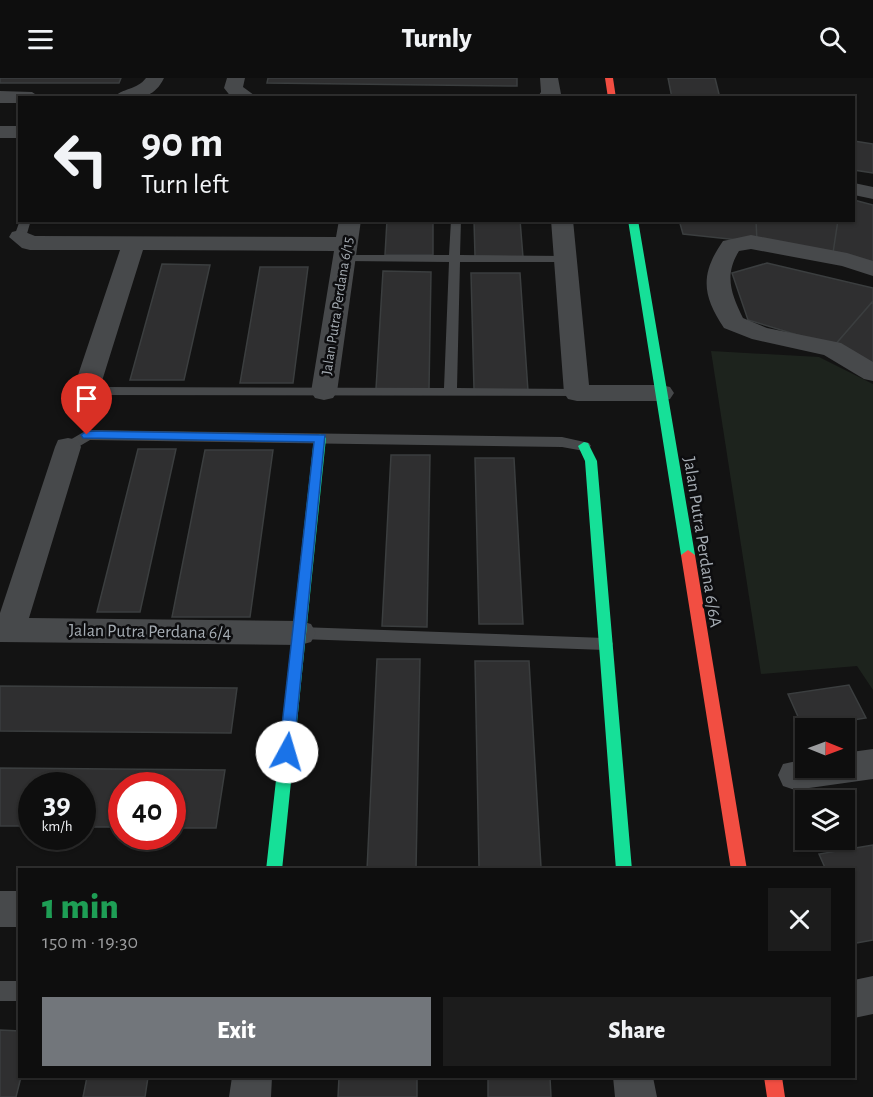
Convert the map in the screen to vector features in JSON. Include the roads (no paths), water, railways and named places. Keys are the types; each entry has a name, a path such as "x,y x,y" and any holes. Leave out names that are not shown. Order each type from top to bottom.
{"street":[{"path":"129,96 140,93 152,84 155,78"},
{"path":"236,78 233,88 243,96"},
{"path":"548,96 551,94 549,78"},
{"path":"609,78 612,96"},
{"path":"0,97 18,98"},
{"path":"0,132 18,132"},
{"path":"855,189 873,193"},
{"name":"Jalan Putra Perdana 6/15","path":"324,392 351,222"},
{"path":"562,222 577,393 661,393"},
{"name":"Jalan Putra Perdana 6/6A","path":"633,222 739,868"},
{"path":"23,229 30,243 134,243 346,251"},
{"path":"873,269 847,260 751,242 731,246 719,263 716,288 733,323 761,334 832,349 873,373"},
{"path":"89,381 134,243"},
{"path":"274,868 320,438"},
{"path":"584,446 591,460 624,868"},
{"path":"5,630 68,447"},
{"name":"Jalan Putra Perdana 6/4","path":"5,630 300,633"},
{"path":"855,767 873,764"},
{"path":"0,909 18,909"},
{"path":"855,999 873,995"},
{"path":"250,1097 252,1078"},
{"path":"633,1078 636,1097"},
{"path":"773,1078 776,1097"}],"lane":[{"path":"450,392 456,222"},
{"path":"346,251 454,259 565,259"},
{"path":"89,381 94,391 577,393"},
{"path":"68,447 87,435 562,442 584,446"},
{"path":"300,633 605,644"},
{"path":"0,991 18,991"}]}
